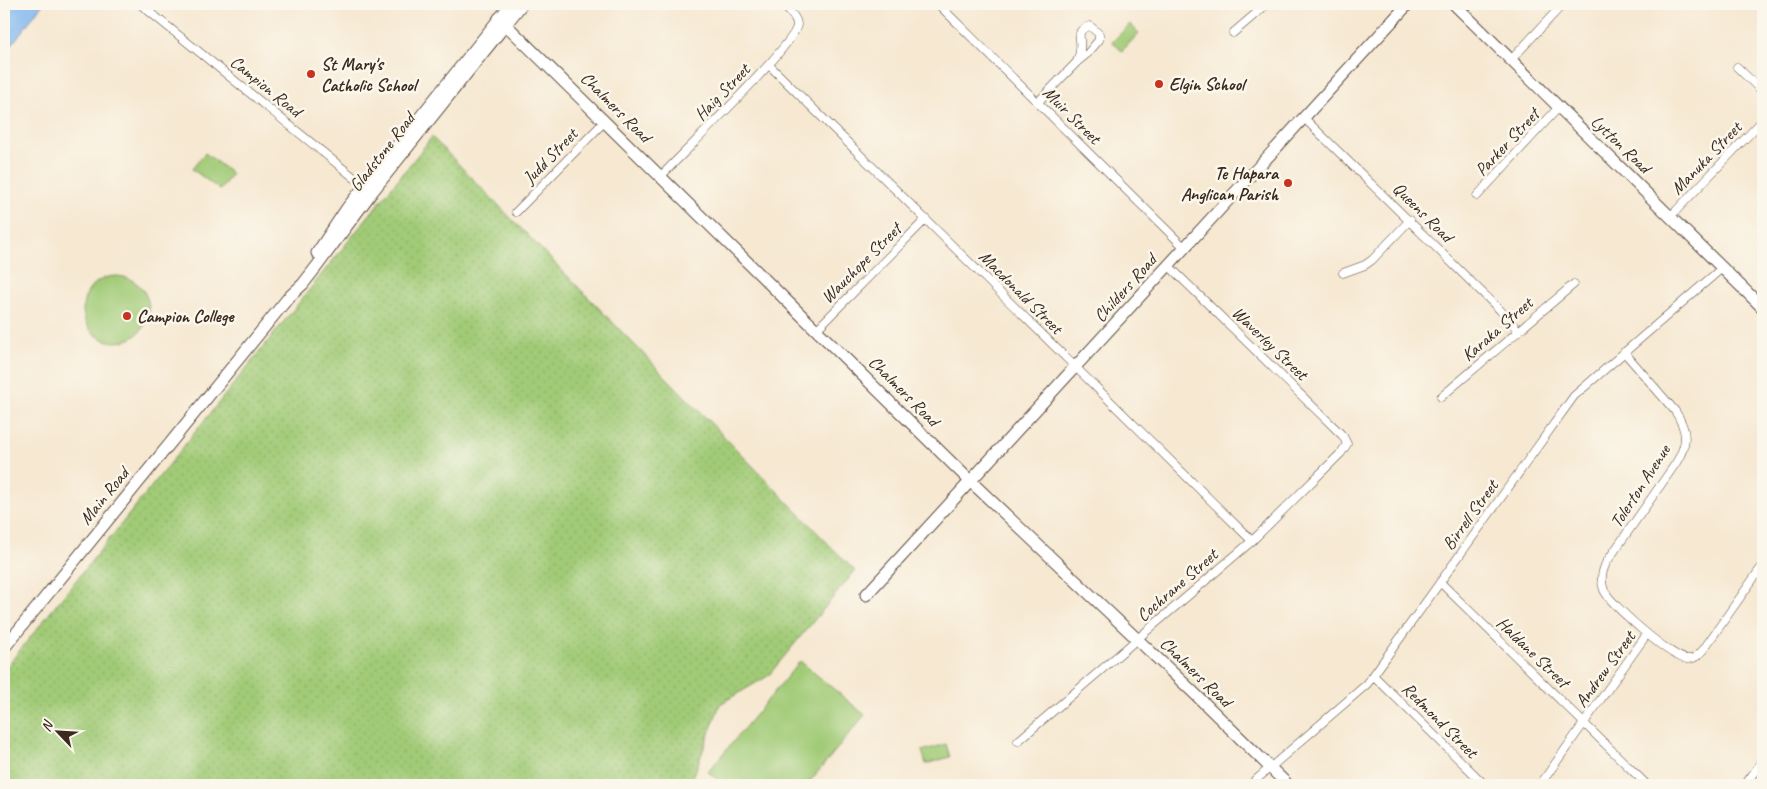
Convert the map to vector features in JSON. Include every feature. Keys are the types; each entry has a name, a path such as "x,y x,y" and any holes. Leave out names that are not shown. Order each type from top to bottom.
{"street":[{"name":"Campion Road","path":"140,4 328,154 368,189"},
{"name":"Haig Street","path":"661,176 769,65 790,38 797,27 797,23 781,4"},
{"name":"Muir Street","path":"938,4 1185,248"},
{"path":"1234,33 1267,4"},
{"name":"Childers Road","path":"866,595 972,482 1408,4"},
{"name":"Lytton Road","path":"1454,4 1763,308"},
{"path":"1511,60 1562,4"},
{"name":"Gladstone Road","path":"232,367 288,298 298,279 347,208 368,189 502,21 517,5"},
{"name":"Chalmers Road","path":"502,21 972,482 1288,785"},
{"path":"1038,102 1077,62"},
{"name":"Macdonald Street","path":"769,65 1252,541"},
{"path":"1737,66 1763,92"},
{"name":"Parker Street","path":"1476,196 1559,107"},
{"name":"Queens Road","path":"1304,118 1410,220 1518,330"},
{"name":"Manuka Street","path":"1670,217 1763,120"},
{"name":"Judd Street","path":"516,212 605,121"},
{"name":"Wauchope Street","path":"816,330 926,219"},
{"path":"1343,274 1372,260 1410,220"},
{"name":"Waverley Street","path":"1169,266 1343,436 1347,444"},
{"name":"Birrell Street","path":"1250,785 1359,692 1374,676 1574,396 1722,268"},
{"name":"Karaka Street","path":"1441,397 1574,284"},
{"name":"Tolerton Avenue","path":"1624,352 1675,411 1685,431 1685,442 1676,463 1606,563 1601,576 1604,590 1647,634"},
{"name":"Main Road","path":"4,648 232,367"},
{"name":"Cochrane Street","path":"1018,741 1252,541 1341,453 1347,444"},
{"name":"Andrew Street","path":"1540,785 1647,634 1680,658 1687,659 1699,656 1763,565"},
{"name":"Haldane Street","path":"1440,582 1647,785"},
{"name":"Redmond Street","path":"1374,676 1484,785"},
{"path":"1745,785 1763,760"}],"green space":[{"path":"1130,24 1139,33 1122,51 1112,42"},
{"path":"432,137 855,571 768,676 720,704 691,783 693,785 4,785 4,670"},
{"path":"205,153 232,174 220,190 192,169"},
{"path":"109,276 123,276 135,281 144,290 149,302 147,322 140,333 123,342 109,342 97,337 88,328 83,316 83,302 88,290 97,281"},
{"path":"800,661 865,715 807,785 724,785 708,772"},
{"path":"946,744 950,757 926,764 922,751"}],"water":[{"path":"13,4 43,4 13,43 4,59 4,19"}],"place":[{"name":"St Mary's Catholic School","path":"311,74"},
{"name":"Elgin School","path":"1159,84"},
{"name":"Te Hapara Anglican Parish","path":"1288,183"},
{"name":"Campion College","path":"127,316"}]}
